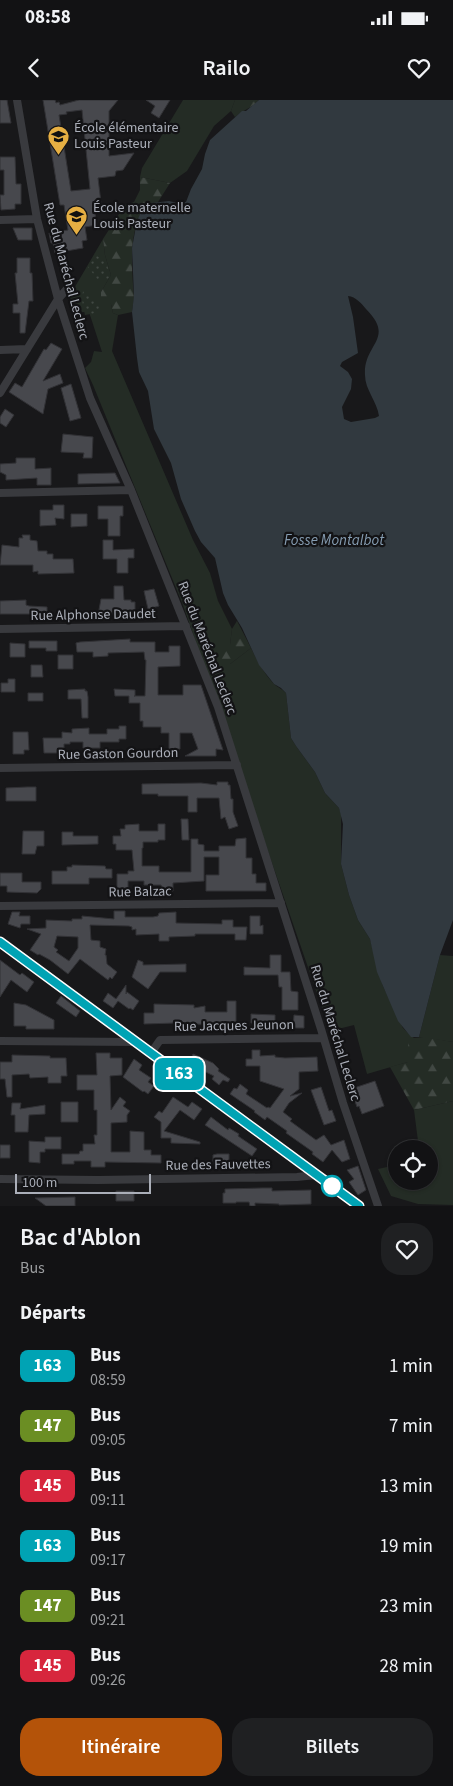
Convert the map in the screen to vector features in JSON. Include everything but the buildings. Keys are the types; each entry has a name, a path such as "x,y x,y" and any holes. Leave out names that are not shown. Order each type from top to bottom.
{"street":[{"name":"Rue du Maréchal Leclerc","path":"17,100 37,219 58,299 90,398 131,490 218,707 378,1206"},
{"path":"0,220 37,219"},
{"path":"0,393 58,299 67,289"},
{"path":"0,350 27,349"},
{"path":"0,493 131,490"},
{"name":"Rue Alphonse Daudet","path":"0,629 186,626"},
{"name":"Rue Gaston Gourdon","path":"0,768 237,765"},
{"name":"Rue Balzac","path":"0,906 281,903"},
{"path":"0,942 359,1206"},
{"name":"Rue Jacques Jeunon","path":"151,1053 160,1040 323,1038"},
{"path":"0,1042 138,1042"},
{"name":"Rue des Fauvettes","path":"0,1180 108,1180 316,1175"}],"green space":[{"path":"183,100 235,100 231,111 214,126 187,171 170,183 140,177 142,168"},
{"path":"235,100 259,100 235,117 231,111"},
{"path":"140,177 170,183 158,202 147,207 140,216 135,229 133,243 132,273 134,297 132,312 118,315 113,313 111,304 101,301 101,292 111,275 105,255 103,239 125,205 134,202 140,190"},
{"path":"103,239 105,255 111,275 101,292 111,304 113,313 118,315 112,351 193,540 210,573 218,601 232,629 230,664 251,648 270,679 286,693 291,738 315,772 325,793 339,808 341,814 341,864 349,895 358,920 370,939 383,986 403,1028 408,1033 408,1062 367,1074 354,1025 330,1031 183,605 85,368 91,362 94,351 102,352 89,312 82,312 79,306 73,303 69,297"},
{"path":"96,255 107,264 110,277 107,279 102,277 98,280 88,267"},
{"path":"86,289 100,306 101,312 85,315 82,300 83,291"},
{"path":"237,621 251,648 230,664 218,659 230,645 232,629"},
{"path":"440,955 453,956 453,1042 419,1037"},
{"path":"408,1033 414,1038 424,1037 453,1042 453,1101 414,1110 390,1067 408,1062"},
{"path":"453,1101 453,1205 418,1204 391,1196 388,1190 438,1190 438,1140 418,1140 414,1110"},
{"path":"388,1167 388,1190 378,1169"}],"water":[{"name":"Fosse Montalbot","path":"259,100 453,100 453,920 440,955 419,1037 411,1037 398,1021 377,972 370,939 358,920 349,895 341,864 343,824 339,808 325,793 315,772 291,738 286,693 274,684 259,665 242,628 228,605 223,593 215,558 201,542 195,531 181,499 171,463 154,429 148,391 139,372 132,312 134,296 132,248 137,221 142,210 151,203 186,202 202,169 210,140 242,111 246,111","holes":["348,296 362,305 374,319 378,328 376,342 366,364 365,375 367,386 379,416 351,422 344,419 342,407 351,389 352,379 348,372 340,366 342,362 358,353"]}],"bus line":[{"name":"163","path":"0,942 359,1206"}],"place":[{"name":"École élémentaire Louis Pasteur","path":"58,155"},
{"name":"École maternelle Louis Pasteur","path":"77,235"}]}
